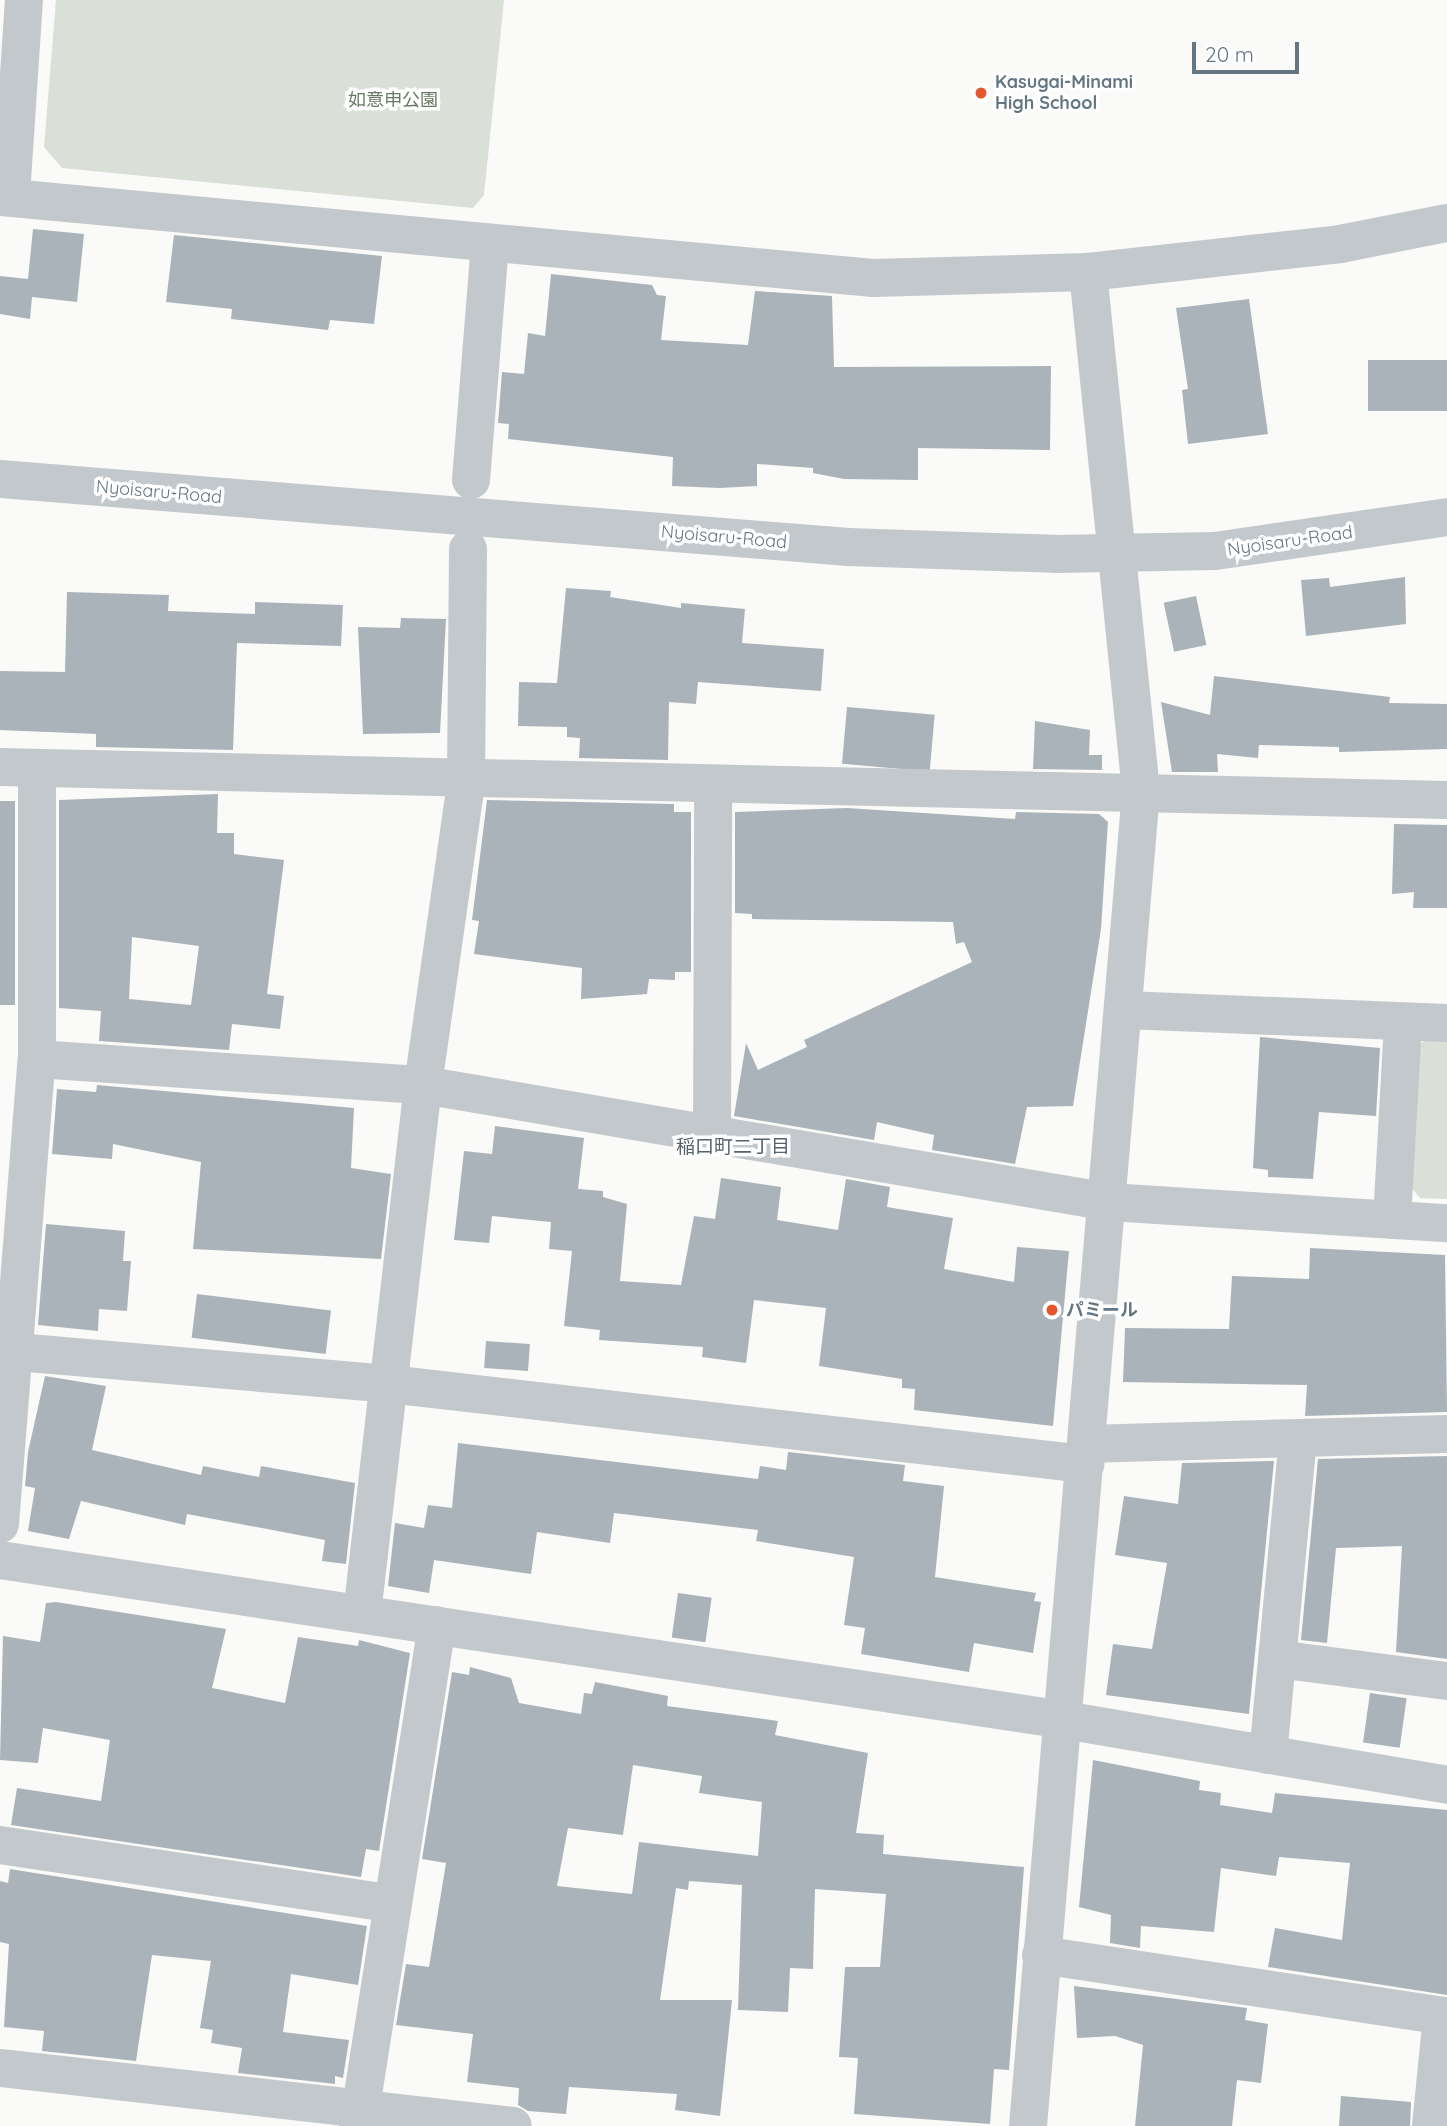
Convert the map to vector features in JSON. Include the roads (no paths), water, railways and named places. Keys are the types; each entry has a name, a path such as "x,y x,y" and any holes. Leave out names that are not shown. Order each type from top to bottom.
{"street":[{"path":"24,0 6,196 489,246 873,278 1088,272 1340,244 1447,223"},
{"path":"471,480 489,246"},
{"path":"1028,2126 1058,1719 1109,1202 1141,791 1088,272"},
{"name":"Nyoisaru-Road","path":"0,479 848,547 1116,554 1216,551 1447,517"},
{"path":"362,1614 423,1085 466,781 468,549"},
{"path":"0,768 466,781 1141,791 1447,800"},
{"path":"0,1524 12,1334 37,1059 37,768"},
{"path":"712,1134 713,786"},
{"path":"1125,1010 1447,1023"},
{"path":"1392,1220 1403,1022"},
{"path":"37,1059 423,1085 1109,1202 1447,1223"},
{"path":"12,1334 389,1384 1085,1454 1298,1438 1447,1434"},
{"path":"1268,1755 1298,1438"},
{"path":"0,1560 1058,1719 1447,1785"},
{"path":"358,2118 436,1625"},
{"path":"1277,1659 1447,1681"},
{"path":"0,1845 390,1903"},
{"path":"1041,1955 1442,2016 1431,2126"},
{"path":"0,2068 358,2118 513,2126"}],"place":[{"name":"Kasugai-Minami High School","path":"981,93"},
{"name":"パミール","path":"1052,1310"}],"district":[{"name":"稲口町二丁目","path":"733,1147"}],"park label":[{"name":"如意申公園","path":"393,100"}]}
